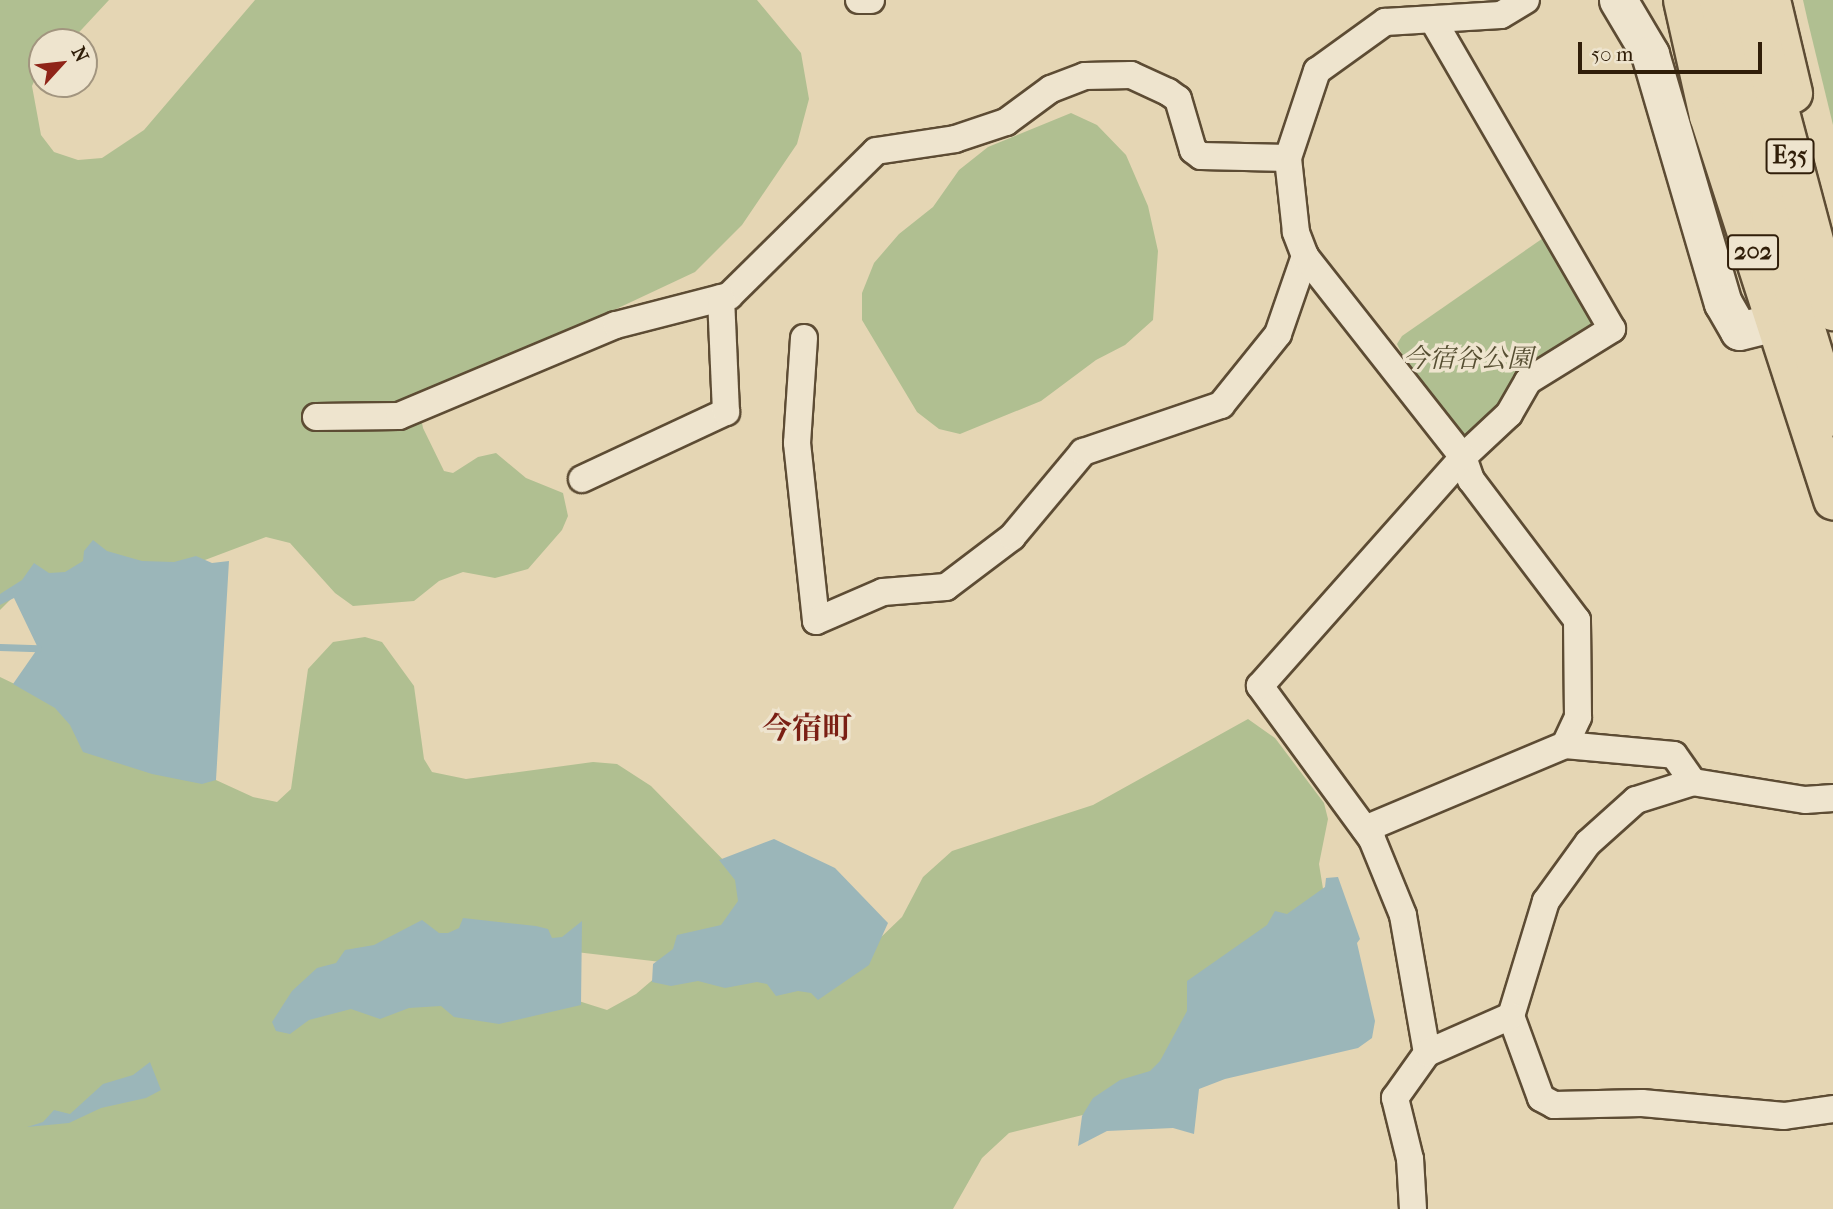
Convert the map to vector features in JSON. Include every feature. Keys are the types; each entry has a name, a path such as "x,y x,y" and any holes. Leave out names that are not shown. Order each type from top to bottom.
{"highway":[{"name":"202","path":"1683,0 1709,116 1833,500"},
{"name":"E35","path":"1719,0 1771,216 1833,417"},
{"name":"E35","path":"1750,0 1833,312"},
{"path":"1771,0 1833,247"}],"main road":[{"path":"1618,0 1650,54 1723,303 1740,331 1774,322"}],"street":[{"path":"859,0 871,0"},
{"path":"1526,0 1501,15 1385,22 1318,71 1288,159 1296,232 1304,256 1463,457 1471,480 1577,620 1578,717 1565,745"},
{"path":"1427,1053 1403,915 1365,829 1260,686 1463,457 1509,414 1528,381 1612,330 1433,20"},
{"path":"316,417 400,416 616,325 729,296 876,151 955,139 1006,122 1051,89 1085,76 1131,75 1168,92 1178,99 1193,150 1201,156 1288,159"},
{"path":"804,338 797,443 816,621 883,592 946,587 1012,537 1083,452 1221,405 1278,334 1304,256"},
{"path":"582,479 726,412 721,298"},
{"path":"1365,829 1565,745 1674,755 1693,782"},
{"path":"1833,798 1805,800 1693,782 1636,800 1588,844 1546,901 1511,1016 1541,1098 1555,1105 1655,1104 1784,1116 1833,1109"},
{"path":"1413,1209 1409,1159 1395,1098 1427,1053 1511,1016"}],"green space":[{"path":"0,0 109,0 83,28 28,28 28,98 34,98 41,135 54,152 78,160 102,158 144,130 255,0 757,0 801,53 809,99 797,144 742,225 695,272 418,402 423,428 444,471 453,473 478,457 496,453 526,478 563,493 568,516 562,530 528,569 495,578 463,572 439,581 414,601 353,606 335,593 290,543 266,537 197,563 68,578 35,575 0,610"},
{"path":"1803,0 1833,0 1833,125 1808,22"},
{"path":"1071,113 1097,125 1126,155 1148,206 1158,251 1153,320 1125,345 1096,360 1041,401 960,434 939,429 917,412 862,320 862,293 874,263 899,234 933,207 959,170 988,147"},
{"name":"今宿谷公園","path":"1549,234 1597,320 1593,329 1476,437 1460,439 1417,384 1397,344 1402,336"},
{"path":"365,637 382,642 414,686 424,759 432,772 466,779 593,762 617,764 651,786 737,874 743,902 722,930 661,962 576,952 566,997 607,1010 636,994 670,965 850,967 902,917 923,877 952,851 1093,805 1248,719 1275,738 1324,803 1328,819 1319,864 1324,895 1196,1006 1162,1070 1091,1113 1009,1133 982,1158 953,1209 0,1209 0,677 253,797 277,802 291,789 308,669 333,642"}],"water":[{"path":"93,540 107,551 142,561 174,562 196,556 212,563 229,561 216,780 202,784 152,774 83,752 70,725 55,708 13,684 38,648 14,598 0,605 0,594 22,580 34,563 49,573 65,572 83,561 84,551"},
{"path":"774,839 835,868 888,923 869,965 818,1000 811,993 798,991 776,996 767,984 757,982 725,988 698,981 671,986 652,982 653,964 673,949 677,935 721,925 738,901 735,880 719,860"},
{"path":"1338,877 1360,939 1357,943 1375,1021 1372,1038 1358,1048 1225,1079 1199,1089 1194,1134 1173,1128 1107,1131 1078,1146 1082,1116 1093,1098 1120,1080 1150,1071 1160,1061 1187,1011 1187,981 1267,925 1275,911 1287,914 1325,887 1326,878"},
{"path":"463,918 536,926 548,929 552,938 562,937 582,921 581,1005 499,1024 454,1017 441,1006 409,1008 380,1019 351,1009 309,1020 290,1034 276,1031 272,1022 292,991 317,968 336,963 345,950 374,945 422,920 439,933 448,933 459,928"},
{"path":"150,1062 161,1090 146,1098 101,1108 69,1123 27,1127 43,1122 54,1110 70,1114 103,1084 133,1075"}],"waterway":[{"path":"0,647 38,648"}],"district":[{"name":"今宿町","path":"807,729"}]}
